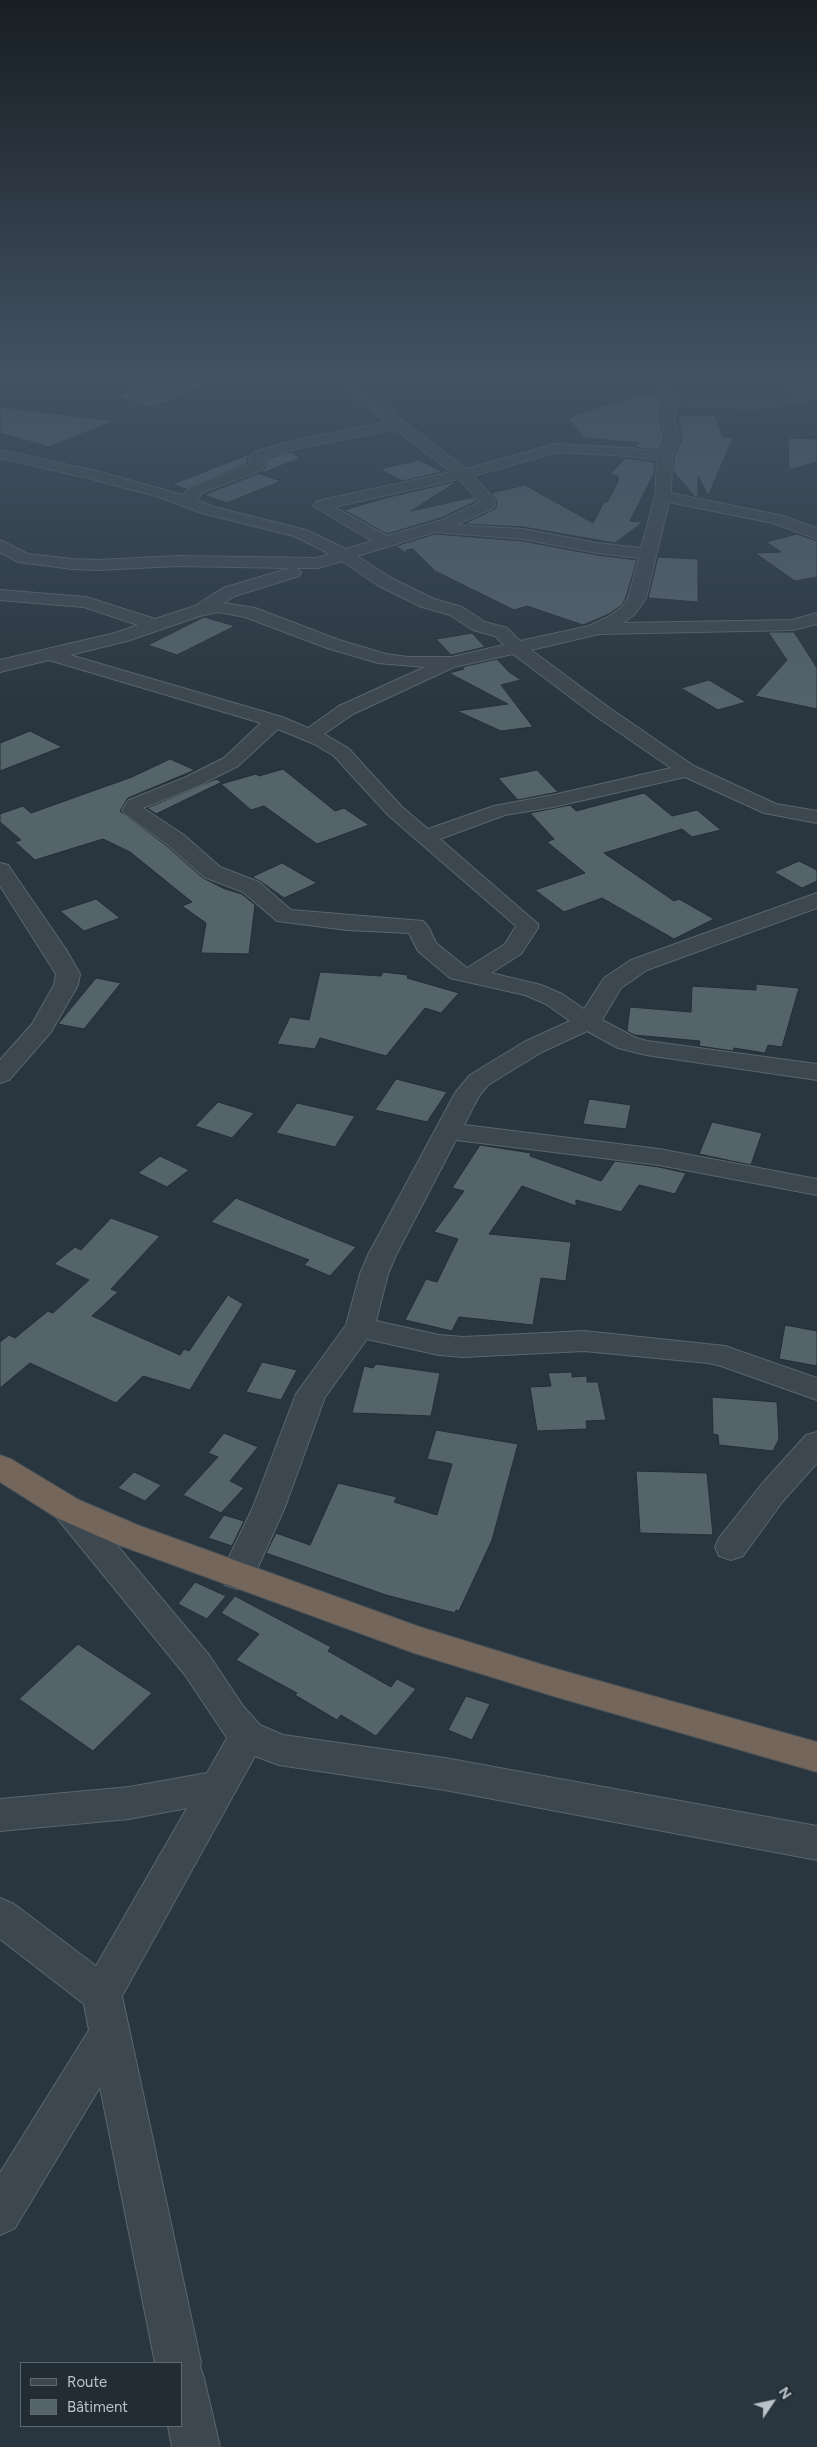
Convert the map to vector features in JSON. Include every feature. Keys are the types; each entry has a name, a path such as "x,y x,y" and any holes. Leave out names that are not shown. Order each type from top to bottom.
{"highway":[{"path":"0,1467 68,1508 128,1535 237,1576 433,1645 553,1682 817,1757"}],"street":[{"path":"157,493 208,510 293,530 343,554 385,582 428,603 456,611 479,626 501,632 516,647 601,711 687,770 771,809 817,816"},
{"path":"187,502 192,493"},
{"path":"366,493 321,506 385,542"},
{"path":"0,666 50,655 157,626 196,611 229,592 343,554 432,528 482,510 488,502 480,493"},
{"path":"595,630 616,620 628,610 637,598 663,496 776,518 817,534"},
{"path":"432,528 523,534 597,548 647,554"},
{"path":"0,545 32,560 72,564 98,565 177,561 318,563"},
{"path":"0,595 86,602 157,626"},
{"path":"196,611 218,608 236,609 384,660 452,662"},
{"path":"628,610 682,626"},
{"path":"310,735 346,710 452,662 516,647 595,630 682,626 793,625 817,618"},
{"path":"50,655 275,721 310,735 341,752 388,804 527,924 524,934 513,949 469,977"},
{"path":"275,721 231,762 191,782 136,804 132,810 176,840 212,872 251,887 285,916 347,923 415,926 418,928 432,954 458,973 533,990 554,999 588,1022 627,1043 646,1048 817,1072"},
{"path":"425,837 501,810 553,801 687,770"},
{"path":"0,870 55,951 68,974 66,985 42,1027 0,1075"},
{"path":"237,1576 269,1507 311,1394 360,1327 374,1274 382,1255 468,1093 479,1080 533,1047 588,1022 612,983 639,965 817,900"},
{"path":"447,1131 659,1157 817,1188"},
{"path":"360,1327 447,1346 584,1341 708,1353 725,1356 817,1389"},
{"path":"731,1547 772,1493 817,1443"},
{"path":"68,1508 197,1665 230,1716 247,1736 279,1750 445,1774 817,1843"},
{"path":"178,2362 102,1994 247,1736"},
{"path":"0,1815 129,1803 218,1787"},
{"path":"0,1916 102,1994"},
{"path":"0,2213 110,2033"},
{"path":"182,2383 196,2447"}],"building":[{"path":"209,493 251,493 227,503 204,495"},
{"path":"405,493 439,493 411,511 473,497 477,501 441,518 387,534 344,510"},
{"path":"491,493 540,493 593,523 604,502 607,502 612,493 644,493 630,521 643,522 615,543 523,527 464,524 495,509 497,505 496,499"},
{"path":"692,493 698,493 698,497"},
{"path":"435,534 523,541 597,555 637,560 622,605 609,614 583,625 527,606 514,610 435,571 413,549 406,550 407,554 396,546"},
{"path":"797,534 817,541 817,577 795,581 755,553 781,552 766,542"},
{"path":"658,557 698,559 698,602 648,598"},
{"path":"204,617 235,626 177,655 148,645"},
{"path":"768,632 794,632 817,668 817,709 755,696 787,660"},
{"path":"472,633 485,647 451,655 436,639"},
{"path":"497,659 509,672 521,680 501,685 533,727 501,731 457,711 508,704 449,673 464,669 462,667"},
{"path":"709,680 746,702 718,710 681,688"},
{"path":"30,731 62,747 0,771 0,743"},
{"path":"170,759 195,770 128,798 120,811 167,846 203,878 225,889 242,894 255,905 249,954 201,953 206,923 182,906 192,902 130,852 103,839 35,860 15,842 21,840 0,822 0,814 23,806 31,813 132,777"},
{"path":"283,769 335,811 344,808 369,825 317,844 264,806 251,810 221,784"},
{"path":"537,770 558,792 518,800 498,778"},
{"path":"216,779 222,782 156,814 147,808"},
{"path":"644,793 672,816 697,810 721,830 692,837 682,829 604,853 674,901 679,899 714,919 674,939 602,898 564,912 535,890 585,873 547,842 554,839 530,813 570,805 576,811"},
{"path":"799,861 817,870 817,881 802,888 774,872"},
{"path":"282,863 317,883 284,898 252,877"},
{"path":"96,899 120,918 84,931 60,911"},
{"path":"320,972 381,976 383,972 408,975 407,978 459,993 441,1013 425,1008 386,1056 320,1038 315,1049 277,1044 290,1017 309,1020"},
{"path":"96,978 121,983 84,1029 58,1024"},
{"path":"756,984 799,988 782,1047 768,1045 765,1053 734,1048 733,1051 699,1046 700,1041 634,1035 627,1031 630,1007 691,1012 692,986 756,990"},
{"path":"396,1079 447,1092 427,1122 375,1110"},
{"path":"589,1099 631,1105 626,1129 583,1124"},
{"path":"218,1102 254,1113 232,1138 195,1126"},
{"path":"297,1103 355,1116 335,1147 276,1133"},
{"path":"712,1122 762,1133 751,1165 699,1154"},
{"path":"480,1145 531,1153 530,1156 601,1181 615,1161 686,1173 675,1194 639,1185 621,1212 576,1200 576,1206 522,1186 489,1234 571,1242 566,1281 541,1278 533,1325 459,1317 452,1331 405,1320 426,1279 437,1282 458,1239 434,1232 464,1191 452,1188"},
{"path":"160,1156 189,1170 167,1187 138,1173"},
{"path":"236,1198 356,1247 330,1276 304,1265 309,1260 211,1222"},
{"path":"111,1218 160,1236 111,1289 118,1292 92,1316 180,1355 184,1349 189,1351 228,1295 243,1304 190,1390 143,1376 116,1403 30,1363 0,1388 0,1342 9,1335 15,1338 48,1311 53,1313 89,1280 54,1264 75,1247 81,1250"},
{"path":"785,1325 817,1331 817,1366 779,1359"},
{"path":"262,1362 297,1370 281,1400 246,1392"},
{"path":"376,1364 440,1373 431,1416 352,1413 364,1366 373,1368"},
{"path":"572,1372 572,1377 587,1376 587,1382 598,1382 606,1420 586,1421 587,1429 537,1431 530,1387 551,1386 548,1373"},
{"path":"712,1397 777,1402 779,1439 773,1451 719,1445 718,1435 713,1434"},
{"path":"436,1430 518,1444 492,1540 459,1611 456,1610 455,1613 386,1595 266,1553 276,1533 310,1545 338,1483 397,1497 394,1502 437,1515 452,1464 427,1459"},
{"path":"224,1433 258,1447 230,1481 244,1488 221,1513 183,1495 218,1457 208,1453"},
{"path":"636,1471 707,1473 713,1535 640,1533"},
{"path":"134,1472 161,1485 145,1501 118,1488"},
{"path":"224,1515 244,1521 232,1546 208,1538"},
{"path":"195,1582 226,1596 207,1619 178,1604"},
{"path":"235,1596 331,1647 328,1651 391,1687 397,1679 416,1689 376,1736 341,1715 337,1720 295,1695 297,1693 236,1660 259,1634 221,1613"},
{"path":"78,1644 152,1693 93,1751 19,1699"},
{"path":"466,1696 490,1704 472,1740 448,1730"}]}
